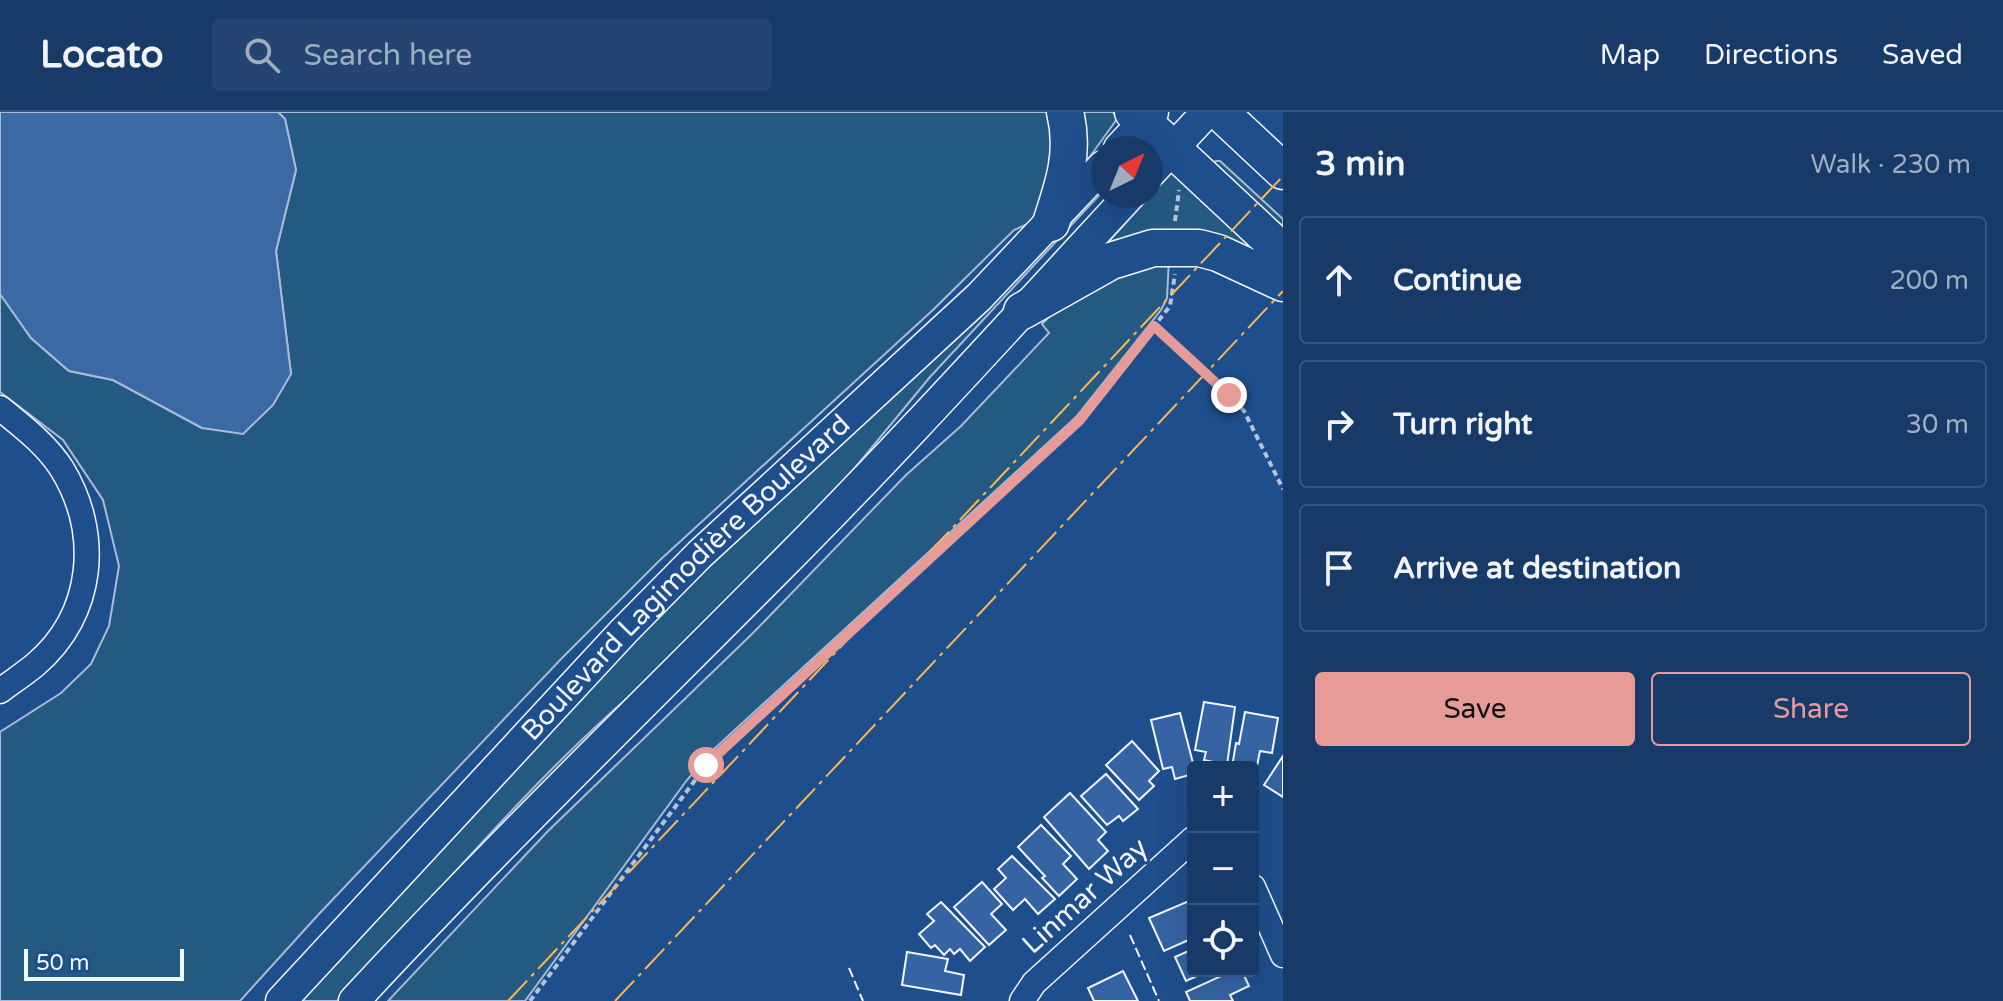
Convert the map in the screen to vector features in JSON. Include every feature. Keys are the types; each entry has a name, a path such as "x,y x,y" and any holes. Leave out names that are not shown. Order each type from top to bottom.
{"highway":[{"path":"1051,223 1069,163 1069,129 1065,112"},
{"path":"1220,112 1283,171"},
{"path":"1143,115 1152,136"},
{"path":"1163,162 1283,252"},
{"path":"1022,311 1111,261 1153,248 1199,248 1218,253 1283,283"}],"main road":[{"path":"1163,160 1207,112"},
{"path":"1128,136 1143,115"},
{"name":"Boulevard Lagimodière Boulevard","path":"281,1001 678,576 947,328 1091,179"},
{"name":"Boulevard Lagimodière Boulevard","path":"354,1001 489,857 789,559 1118,208"}],"street":[{"path":"0,408 41,443 61,468 82,511 88,547 85,587 63,632 37,664 0,691"},
{"name":"Linmar Way","path":"1022,1001 1034,983 1187,844"},
{"path":"1259,901 1283,955"}],"path":[{"path":"530,1001 706,765 1080,420 1170,306 1173,298 1176,198 1184,183"},
{"path":"1154,326 1244,411 1283,489"}],"shaded area":[{"path":"0,112 278,112 285,119 296,170 276,251 291,374 273,405 243,434 202,428 113,380 69,371 31,338 0,294"},
{"path":"278,112 1054,112 1055,184 1030,223 1014,230 934,309 660,560 563,657 240,1001 0,1001 0,732 61,693 91,664 109,626 119,566 103,500 63,440 0,392 0,298 2,296 31,338 69,371 113,380 202,428 291,374 276,251 296,170 285,119"},
{"path":"1073,112 1113,112 1117,119 1105,136 1091,136 1091,155 1081,169"},
{"path":"1220,161 1283,219 1283,235 1213,163"},
{"path":"1176,172 1272,261 1110,246 1110,240 1139,208 1163,208 1163,182"},
{"path":"1091,196 1091,204 930,377 845,480 653,676 529,792 337,1001 298,1001 639,634"},
{"path":"1169,258 1167,298 1161,310 1076,417 713,750 687,780 525,1001 388,1001 548,831 754,632 906,475 961,426 1049,333 1042,324 1056,310 1085,289"}],"building":[{"path":"1204,702 1235,707 1228,761 1204,760 1206,752 1195,750"},
{"path":"1245,712 1278,718 1272,753 1260,751 1258,761 1233,761 1236,743 1239,744"},
{"path":"1180,713 1192,761 1187,761 1187,776 1175,779 1172,767 1163,769 1151,720"},
{"path":"1132,741 1159,771 1149,781 1154,786 1139,800 1106,765"},
{"path":"1283,756 1283,797 1264,785"},
{"path":"1106,774 1138,809 1123,821 1119,816 1107,825 1081,796"},
{"path":"1070,793 1106,832 1098,840 1108,851 1089,869 1044,817"},
{"path":"1041,825 1071,856 1063,864 1077,879 1059,896 1018,847"},
{"path":"1012,856 1055,899 1038,914 1025,899 1013,910 994,889 1006,878 998,869"},
{"path":"982,882 1002,904 991,914 1006,930 989,945 954,907"},
{"path":"941,902 985,947 970,961 960,949 954,954 950,949 944,955 935,945 931,948 919,934 934,921 927,914"},
{"path":"1187,902 1187,941 1164,951 1149,918"},
{"path":"907,952 948,959 945,971 964,975 961,995 902,985"},
{"path":"1187,952 1187,977 1195,977 1186,981 1175,957"},
{"path":"1123,971 1138,1001 1094,1001 1088,988"},
{"path":"1219,977 1245,977 1249,986 1230,995 1233,1001 1190,1001 1186,992"}],"fence":[{"path":"1130,935 1159,1001"},
{"path":"849,968 863,1001"}],"power":[{"path":"508,1001 1283,176"},
{"path":"615,1001 1283,291"}],"route":[{"path":"706,765 1080,420 1154,326 1229,395"}]}
